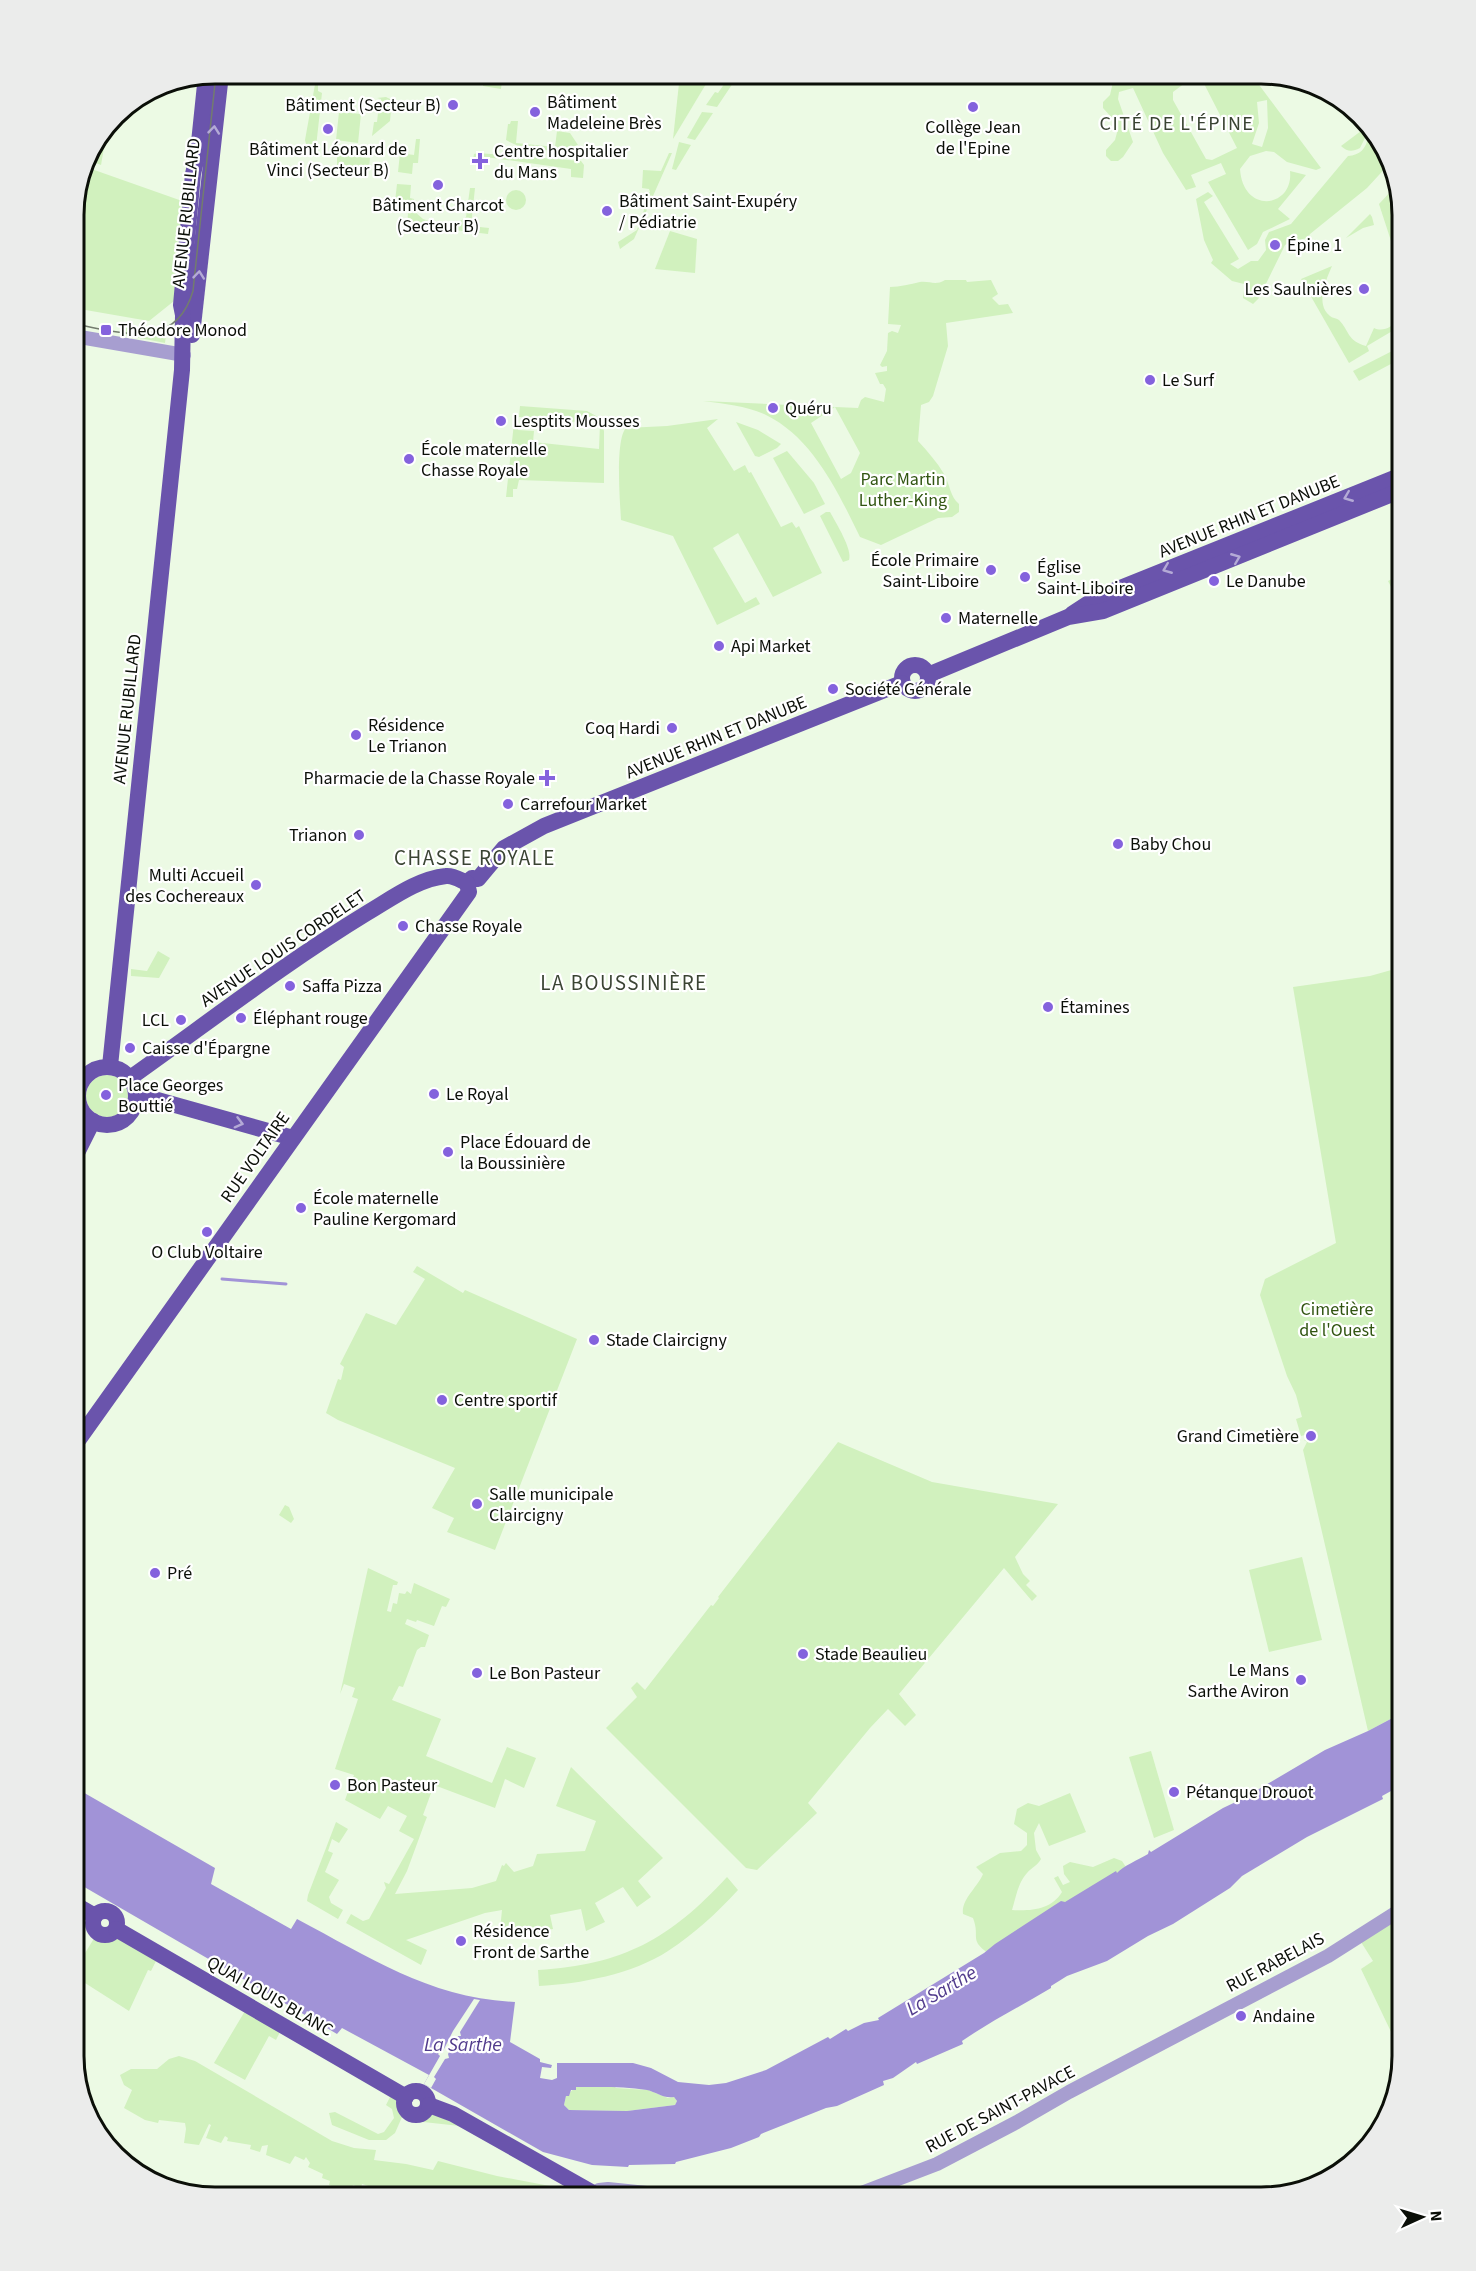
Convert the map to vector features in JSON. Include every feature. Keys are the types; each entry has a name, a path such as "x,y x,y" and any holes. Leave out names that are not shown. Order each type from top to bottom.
{"main road":[{"name":"AVENUE RUBILLARD","path":"110,1066 184,355 182,305 193,174 198,152 205,84"},
{"name":"AVENUE RUBILLARD","path":"184,355 193,333 219,84"},
{"name":"AVENUE RHIN ET DANUBE","path":"544,826 902,683 910,690 921,690 927,683 928,675 1073,614 1098,597 1392,479"},
{"name":"AVENUE RHIN ET DANUBE","path":"1073,614 1103,611 1392,494"},
{"name":"RUE VOLTAIRE","path":"84,1432 471,884 504,848 544,826"},
{"name":"AVENUE LOUIS CORDELET","path":"130,1078 331,935 394,897 419,884 446,876 471,884"},
{"path":"84,1078 97,1068 110,1066 122,1071 130,1078 136,1095 133,1108 123,1120 106,1125 93,1121 84,1113"},
{"path":"136,1095 293,1138"},
{"path":"84,1139 93,1121"},
{"name":"QUAI LOUIS BLANC","path":"84,1910 95,1917 101,1912 111,1913 116,1919 116,1929 406,2097 405,2108 412,2115 422,2114 429,2105 453,2114 581,2187"}],"street":[{"path":"84,338 184,355"},
{"name":"RUE RABELAIS","path":"1161,2043 1328,1956 1392,1915"},
{"name":"RUE DE SAINT-PAVACE","path":"877,2187 937,2164 1161,2043"}],"green space":[{"path":"315,84 318,84 318,91 322,93 316,147 306,144"},
{"path":"483,84 502,84 501,89 483,86"},
{"path":"679,84 706,84 673,139"},
{"path":"724,84 732,84 717,107 706,105 715,92 718,93"},
{"path":"1113,84 1184,84 1173,92 1173,100 1206,159 1212,160 1237,148 1204,84 1258,84 1321,168 1316,170 1287,162 1274,152 1266,151 1250,156 1240,169 1243,184 1258,200 1277,199 1284,193 1289,183 1290,171 1306,175 1278,209 1290,219 1263,232 1257,244 1248,250 1208,182 1226,174 1221,163 1191,175 1196,187 1186,190 1163,153 1133,88 1119,92 1118,99 1133,142 1118,161 1111,161 1106,156 1106,150 1115,140 1118,129 1114,120 1103,108 1103,102 1110,95","holes":["1267,100 1268,128 1262,147 1252,144 1259,123 1257,102"]},
{"path":"386,97 392,100 390,121 372,136 374,122 377,122 378,113 380,113 381,99 377,98"},
{"path":"339,112 361,114 358,143 336,140"},
{"path":"702,112 713,113 695,140 687,138"},
{"path":"511,121 518,121 516,143 555,147 557,131 570,133 578,145 561,150 541,150 513,144 506,140 508,124"},
{"path":"1361,131 1365,138 1360,148 1350,151 1341,146"},
{"path":"416,139 420,139 418,163 413,163 412,174 398,172 400,153 414,155"},
{"path":"1368,139 1384,170 1367,188 1308,238 1285,245 1259,298 1253,304 1243,298 1244,290 1248,285 1232,281 1211,263 1213,260 1204,240 1196,199 1208,192 1213,196 1204,202 1239,259 1230,264 1238,269 1251,261 1258,261 1266,250 1265,240 1269,232 1291,224 1348,156 1362,151"},
{"path":"679,142 691,145 676,170 672,169"},
{"path":"105,144 101,165 95,163"},
{"path":"337,151 340,151 340,155 370,158 369,168 360,174 337,168"},
{"path":"669,153 672,153 634,239 620,249 618,242 637,230 645,207 646,194 650,192 649,189 642,188 643,170 661,171"},
{"path":"474,154 581,161 584,165 583,178 571,177 571,169 479,156 478,160 473,160"},
{"path":"92,169 185,202 174,301 149,321 84,310 84,206"},
{"path":"397,184 411,185 410,198 414,199 415,212 423,219 435,223 437,228 407,224 409,203 395,202"},
{"path":"470,188 475,188 471,226 489,228 488,234 446,229 450,223 459,222 466,217"},
{"path":"516,190 523,193 526,200 523,207 516,210 509,207 506,200 509,193"},
{"path":"1390,192 1392,244 1379,204"},
{"path":"1370,214 1374,225 1363,228 1346,238"},
{"path":"670,231 697,239 695,273 655,269"},
{"path":"1332,266 1323,292 1323,305 1331,317 1339,320 1349,335 1360,344 1366,346 1374,328 1380,330 1392,325 1392,331 1367,346 1369,351 1349,363 1301,279"},
{"name":"Parc Martin Luther-King","path":"945,280 966,280 967,282 991,280 998,294 992,298 999,305 1008,304 1013,313 946,323 948,346 933,396 929,402 921,405 918,441 944,474 959,504 959,512 952,517 938,518 881,545 860,537 843,502 811,452 783,425 751,409 703,401 858,408 865,397 884,402 886,389 883,384 880,384 875,373 887,371 887,366 880,365 887,351 888,333 892,331 898,333 901,325 888,324 890,287 920,282","holes":["835,407 860,453 851,473 841,479 811,423"]},
{"path":"126,327 166,334 165,343 124,335"},
{"path":"1392,351 1392,363 1359,381 1353,371"},
{"path":"520,406 587,411 598,417 604,431 604,483 519,480 517,489 513,489 513,497 506,497 514,423 518,424 518,430 534,431 533,442 599,449 600,424 519,417"},
{"path":"718,419 707,428 734,471 745,465 749,473 751,472 781,527 792,522 796,528 799,526 822,573 773,597 738,533 713,548 745,603 756,597 760,604 717,625 673,536 621,520 619,471 620,445 626,428 667,426"},
{"path":"736,422 758,430 781,444 759,457 755,456"},
{"path":"787,451 814,483 825,504 804,514 773,458"},
{"path":"830,512 843,536 849,550 849,560 843,562 820,516"},
{"path":"158,951 170,958 159,978 131,976 131,969 147,971"},
{"name":"Cimetière de l'Ouest","path":"1392,970 1392,1718 1368,1731 1303,1450 1307,1442 1304,1440 1314,1437 1313,1433 1301,1436 1296,1419 1302,1417 1296,1395 1287,1376 1260,1295 1265,1279 1336,1243 1293,987 1370,976"},
{"path":"107,1075 115,1076 122,1081 127,1088 127,1104 122,1111 115,1116 107,1117 99,1116 92,1111 87,1104 86,1096 87,1088 92,1081 99,1076"},
{"name":"Centre sportif","path":"417,1266 463,1293 465,1290 577,1339 495,1550 447,1532 454,1518 432,1508 455,1468 326,1413 338,1379 341,1380 344,1367 340,1364 366,1313 396,1325 425,1279 413,1272"},
{"name":"Stade Beaulieu","path":"838,1442 932,1482 1058,1504 1015,1557 1023,1574 1030,1581 1026,1585 1037,1596 1032,1601 1004,1568 899,1694 916,1715 905,1726 888,1709 808,1803 817,1813 757,1870 746,1868 606,1728 637,1697 631,1688 637,1682 645,1690 711,1605 713,1606"},
{"path":"285,1505 289,1507 294,1519 291,1523 279,1515"},
{"path":"1302,1557 1322,1640 1269,1652 1249,1570"},
{"path":"368,1568 398,1582 397,1585 393,1585 387,1611 391,1612 393,1603 397,1604 399,1593 405,1594 407,1591 411,1594 414,1583 450,1599 446,1607 442,1606 434,1626 407,1619 405,1624 429,1635 425,1647 417,1650 403,1687 399,1686 392,1700 441,1719 426,1756 492,1783 507,1747 536,1758 524,1788 505,1779 495,1808 434,1785 423,1815 427,1817 407,1871 395,1894 472,1888 496,1881 502,1865 506,1863 514,1872 533,1866 537,1854 585,1851 596,1821 556,1806 571,1767 663,1858 638,1881 651,1897 637,1907 623,1887 595,1903 605,1922 586,1931 581,1909 550,1915 553,1929 530,1933 500,1930 502,1910 485,1913 406,1940 427,1950 421,1965 346,1923 351,1914 363,1921 369,1919 386,1888 384,1882 389,1884 414,1839 399,1831 407,1816 388,1806 380,1819 345,1800 354,1775 335,1769 358,1699 352,1697 355,1688 344,1684 340,1694"},
{"path":"1151,1751 1174,1830 1154,1838 1129,1757"},
{"path":"1070,1793 1086,1832 1049,1846 1039,1823 1034,1833 1036,1850 1041,1859 1021,1881 1012,1910 1040,1908 1052,1903 1062,1892 1054,1878 1058,1876 1063,1885 1070,1882 1064,1874 1063,1866 1070,1862 1093,1867 1114,1858 1122,1861 1128,1870 992,1956 977,1942 973,1918 963,1914 967,1898 983,1874 976,1867 1000,1853 1021,1851 1027,1845 1027,1833 1014,1824 1017,1809 1028,1803 1039,1806"},
{"path":"336,1822 348,1829 339,1843 332,1839 328,1851 333,1853 325,1872 339,1880 329,1897 331,1903 343,1910 338,1919 307,1901"},
{"path":"727,1877 738,1890 705,1923 668,1951 623,1972 572,1983 539,1986 538,1970 595,1962 643,1945 685,1917"},
{"path":"1392,1922 1392,2034 1361,1969 1373,1961 1361,1942"},
{"path":"98,1932 105,1935 112,1932 157,1959 151,1971 148,1970 129,2011 84,1982 84,1955"},
{"path":"245,2011 281,2030 276,2040 269,2036 245,2080 214,2063"},
{"path":"179,2056 195,2061 332,2141 354,2148 376,2150 374,2160 433,2170 438,2161 552,2187 372,2187 362,2184 361,2187 353,2185 352,2187 334,2187 329,2185 330,2181 322,2178 323,2174 308,2167 310,2163 306,2157 304,2160 295,2156 290,2164 266,2155 268,2145 262,2146 260,2152 250,2149 251,2145 227,2141 228,2138 225,2136 221,2143 206,2138 211,2125 209,2124 199,2145 184,2143 185,2123 159,2120 158,2123 145,2120 124,2108 132,2090 124,2085 120,2075 131,2069 157,2069 169,2059"},
{"path":"576,2087 648,2090 668,2098 674,2097 677,2101 675,2105 627,2111 569,2110 564,2105 566,2096"},
{"path":"391,2095 399,2102 402,2117 395,2133 386,2140 369,2140 332,2125 329,2113 335,2112 378,2134 384,2132 394,2118 392,2109 386,2105"},
{"path":"432,2113 460,2126 414,2121"}],"water":[{"name":"La Sarthe","path":"1392,1718 1392,1790 1382,1796 1383,1799 1307,1837 1242,1876 1230,1888 1173,1924 1107,1961 1067,1976 962,2041 963,2044 917,2064 916,2062 893,2078 883,2081 884,2085 837,2106 826,2108 731,2148 675,2164 629,2165 628,2167 592,2165 543,2152 424,2084 429,2075 342,2028 337,2034 310,2018 312,2014 307,2011 305,2015 84,1887 84,1793 215,1868 211,1884 291,1929 297,1919 402,1974 428,1984 484,1999 515,2002 510,2042 540,2059 540,2062 552,2065 551,2068 542,2067 540,2078 552,2080 557,2078 557,2063 633,2063 651,2068 678,2082 709,2085 726,2083 766,2070 846,2029 848,2031 864,2023 879,2020 878,2018 984,1953 1061,1901 1065,1902 1116,1871 1117,1873 1148,1854 1149,1850 1151,1852 1325,1750","holes":["576,2087 620,2087 647,2090 674,2097 677,2101 675,2105 627,2111 569,2110 564,2105 566,2096 569,2096 571,2090 576,2090"]}],"pier":[{"path":"474,1999 480,2000 460,2032 461,2036 458,2036 448,2054 449,2058 445,2059 434,2077 436,2079 431,2088 424,2084 440,2056 438,2054 441,2050 443,2051"}],"waterway":[{"path":"222,1279 286,1284"}],"tram line":[{"path":"84,326 110,331 144,333 160,330 173,323 185,310 193,291 215,84"}],"place":[{"name":"Bâtiment (Secteur B)","path":"453,105"},
{"name":"Collège Jean de l'Epine","path":"973,107"},
{"name":"Bâtiment Madeleine Brès","path":"535,112"},
{"name":"Bâtiment Léonard de Vinci (Secteur B)","path":"328,129"},
{"name":"Centre hospitalier du Mans","path":"480,161"},
{"name":"Bâtiment Charcot (Secteur B)","path":"438,185"},
{"name":"Bâtiment Saint-Exupéry / Pédiatrie","path":"607,211"},
{"name":"Épine 1","path":"1275,245"},
{"name":"Les Saulnières","path":"1364,289"},
{"name":"Théodore Monod","path":"106,330"},
{"name":"Le Surf","path":"1150,380"},
{"name":"Quéru","path":"773,408"},
{"name":"Lesptits Mousses","path":"501,421"},
{"name":"École maternelle Chasse Royale","path":"409,459"},
{"name":"École Primaire Saint-Liboire","path":"991,570"},
{"name":"Église Saint-Liboire","path":"1025,577"},
{"name":"Le Danube","path":"1214,581"},
{"name":"Maternelle","path":"946,618"},
{"name":"Api Market","path":"719,646"},
{"name":"Société Générale","path":"833,689"},
{"name":"Coq Hardi","path":"672,728"},
{"name":"Résidence Le Trianon","path":"356,735"},
{"name":"Pharmacie de la Chasse Royale","path":"547,778"},
{"name":"Carrefour Market","path":"508,804"},
{"name":"Trianon","path":"359,835"},
{"name":"Baby Chou","path":"1118,844"},
{"name":"Multi Accueil des Cochereaux","path":"256,885"},
{"name":"Chasse Royale","path":"403,926"},
{"name":"Saffa Pizza","path":"290,986"},
{"name":"Étamines","path":"1048,1007"},
{"name":"Éléphant rouge","path":"241,1018"},
{"name":"LCL","path":"181,1020"},
{"name":"Caisse d'Épargne","path":"130,1048"},
{"name":"Le Royal","path":"434,1094"},
{"name":"Place Georges Bouttié","path":"106,1095"},
{"name":"Place Édouard de la Boussinière","path":"448,1152"},
{"name":"École maternelle Pauline Kergomard","path":"301,1208"},
{"name":"O Club Voltaire","path":"207,1232"},
{"name":"Stade Claircigny","path":"594,1340"},
{"name":"Centre sportif","path":"442,1400"},
{"name":"Grand Cimetière","path":"1311,1436"},
{"name":"Salle municipale Claircigny","path":"477,1504"},
{"name":"Pré","path":"155,1573"},
{"name":"Stade Beaulieu","path":"803,1654"},
{"name":"Le Bon Pasteur","path":"477,1673"},
{"name":"Le Mans Sarthe Aviron","path":"1301,1680"},
{"name":"Bon Pasteur","path":"335,1785"},
{"name":"Pétanque Drouot","path":"1174,1792"},
{"name":"Résidence Front de Sarthe","path":"461,1941"},
{"name":"Andaine","path":"1241,2016"}],"district":[{"name":"CITÉ DE L'ÉPINE","path":"1177,123"},
{"name":"CHASSE ROYALE","path":"475,858"},
{"name":"LA BOUSSINIÈRE","path":"624,983"}]}
